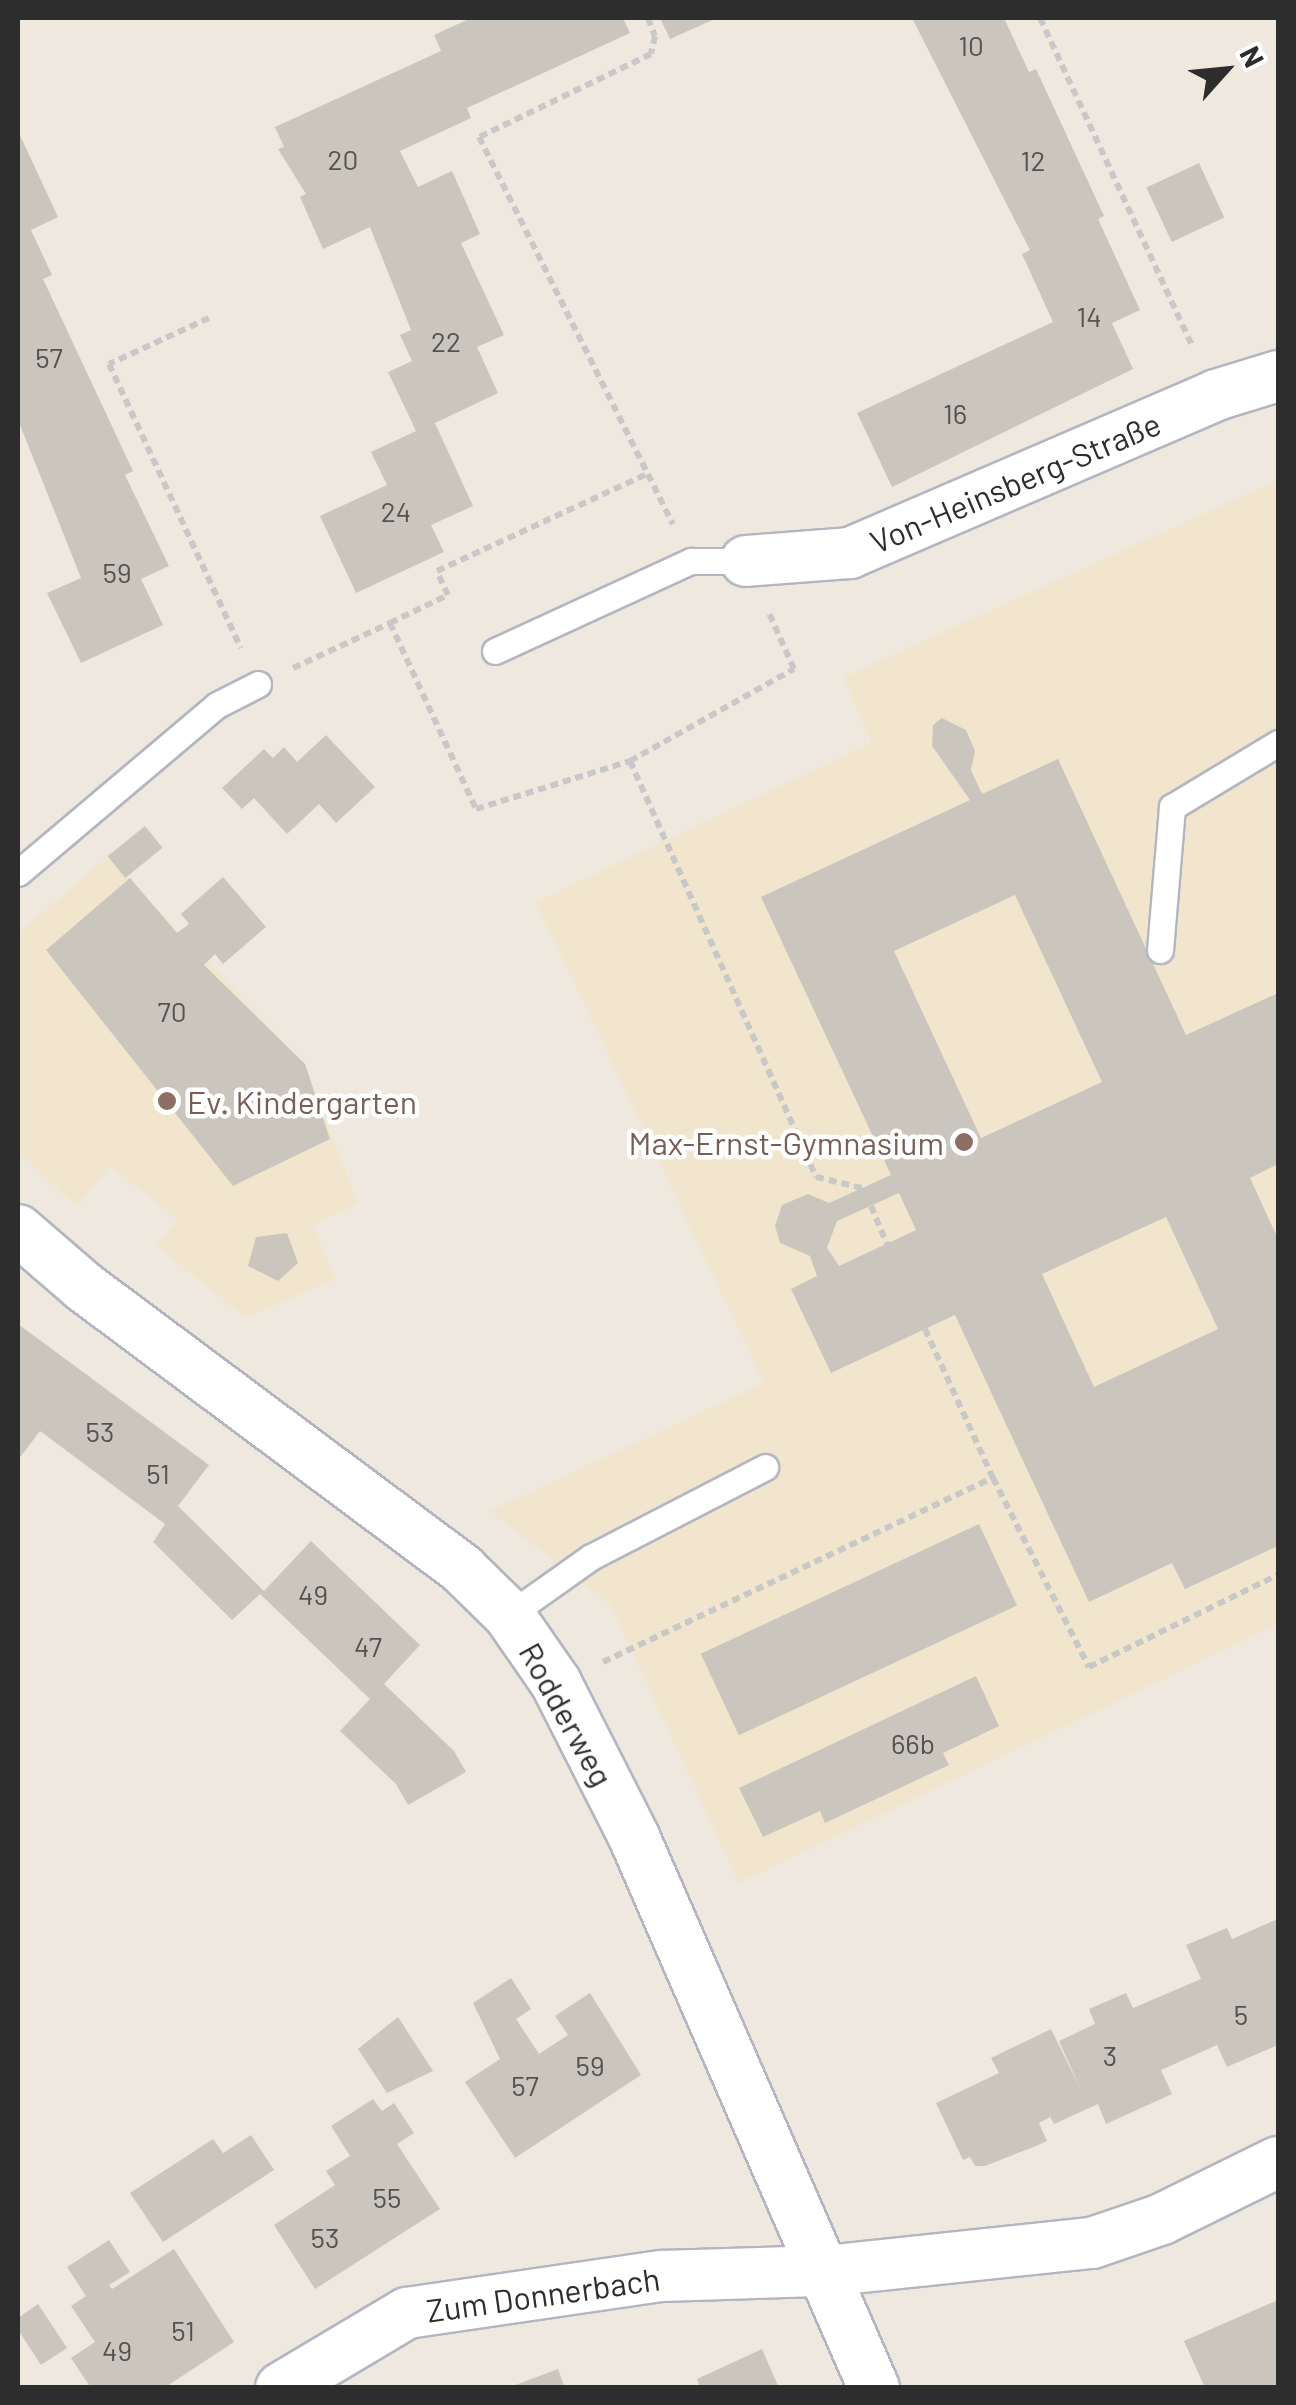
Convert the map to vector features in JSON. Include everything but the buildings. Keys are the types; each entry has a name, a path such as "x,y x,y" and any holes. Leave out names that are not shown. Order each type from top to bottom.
{"street":[{"name":"Von-Heinsberg-Straße","path":"746,561 850,553 1216,395 1278,376"},
{"name":"Rodderweg","path":"18,1230 84,1287 462,1568 509,1615 556,1684 719,2024 874,2388"},
{"name":"Zum Donnerbach","path":"281,2388 407,2313 662,2276 826,2271 1092,2243 1162,2219 1278,2162"}],"lane":[{"path":"495,652 691,561 746,561"},
{"path":"18,873 216,705 258,684"},
{"path":"1160,950 1172,807 1278,743"},
{"path":"509,1615 591,1557 765,1467"}],"path":[{"path":"648,18 655,36 652,54 479,136 691,561"},
{"path":"1040,18 1198,358"},
{"path":"209,318 109,364 258,684 448,595 437,570 648,474"},
{"path":"390,623 476,809 630,761 794,669 746,561"},
{"path":"630,761 816,1177 862,1188"},
{"path":"871,1206 887,1244"},
{"path":"925,1329 993,1478 1089,1667 1278,1575"},
{"path":"556,1684 993,1478"}],"shaded area":[{"name":"Max-Ernst-Gymnasium","path":"1278,480 1278,1624 739,1883 610,1604 490,1511 764,1383 536,902 871,743 844,677"},
{"name":"Ev. Kindergarten","path":"108,857 305,1064 358,1204 312,1225 336,1279 246,1318 157,1246 177,1219 110,1166 77,1207 18,1151 18,933"}],"place":[{"name":"Ev. Kindergarten","path":"167,1101"},
{"name":"Max-Ernst-Gymnasium","path":"964,1142"}]}
